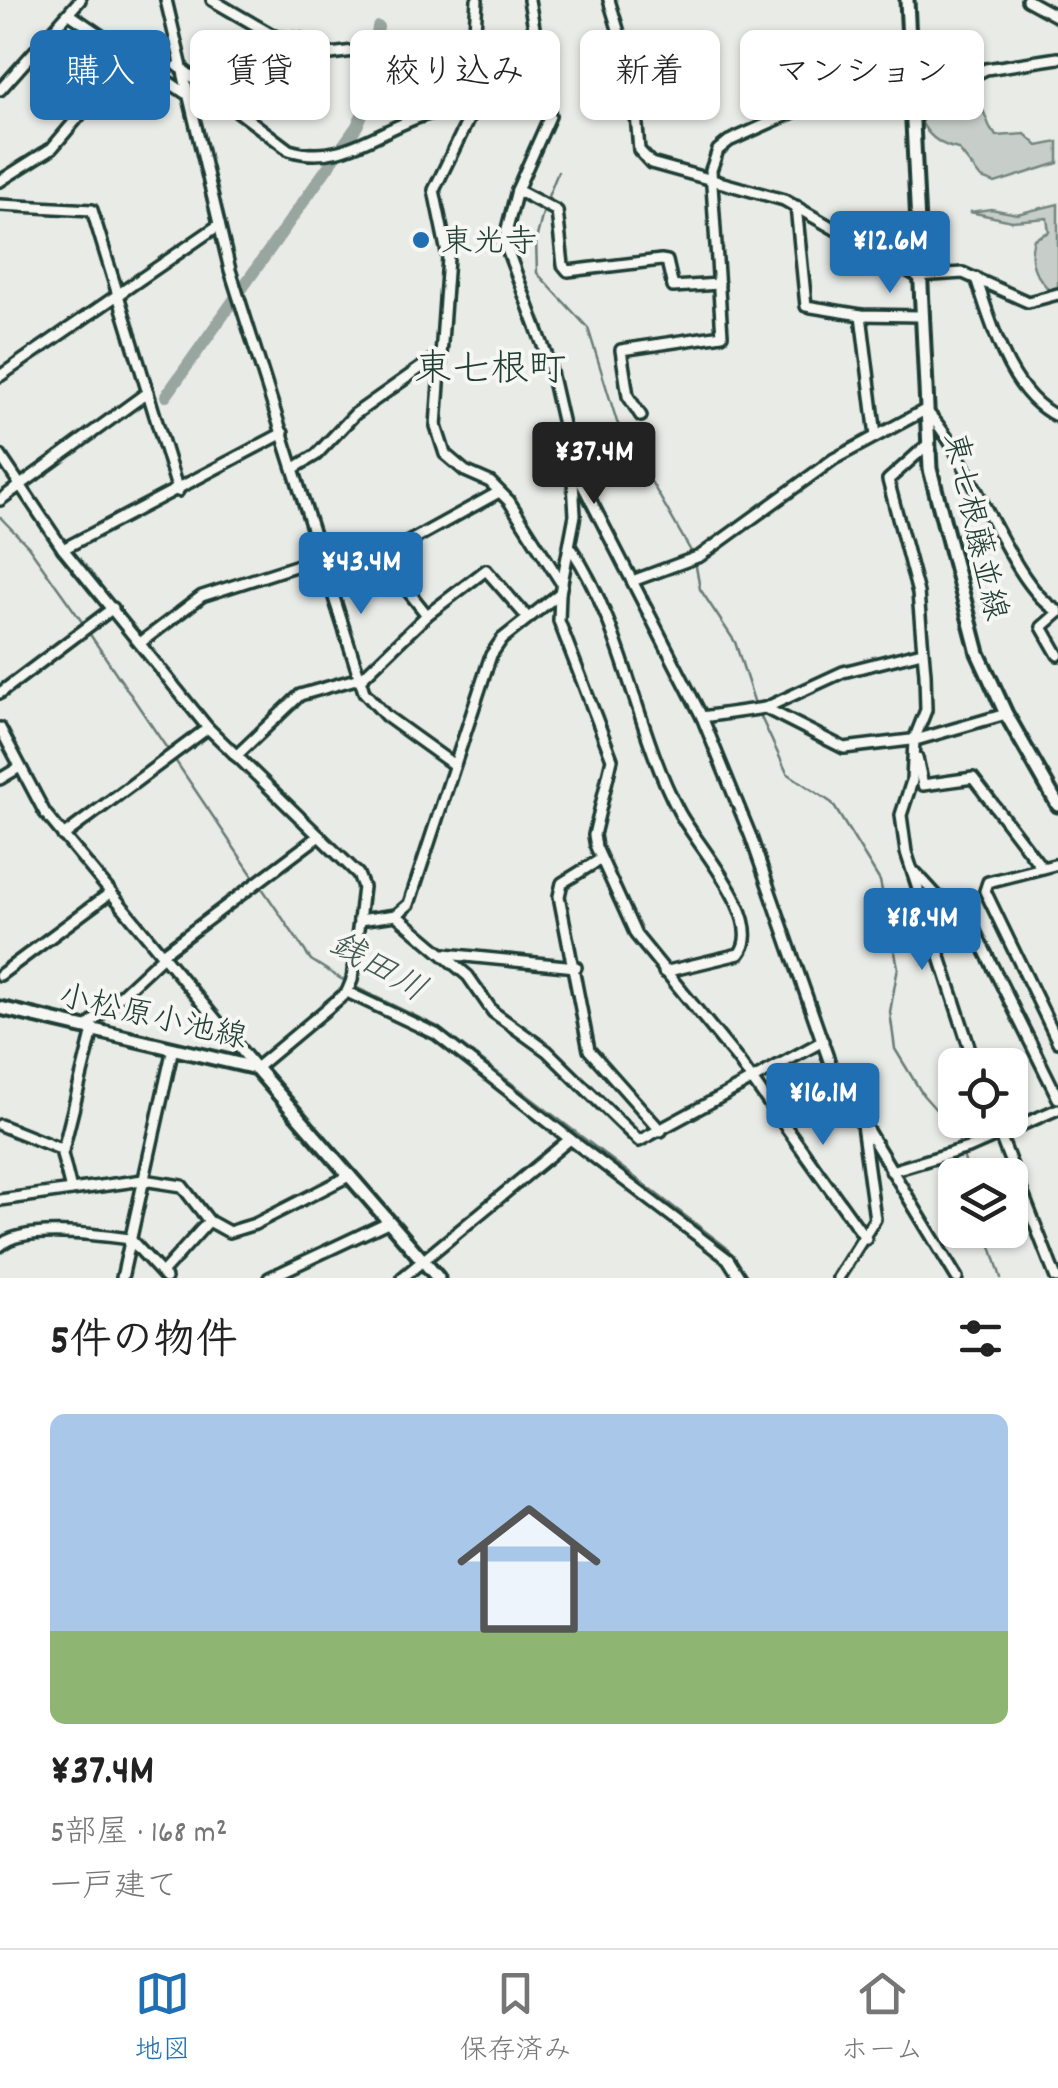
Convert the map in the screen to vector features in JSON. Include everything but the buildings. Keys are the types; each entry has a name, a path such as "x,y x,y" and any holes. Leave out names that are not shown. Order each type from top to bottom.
{"main road":[{"name":"東七根藤並線","path":"907,0 907,30"},
{"name":"東七根藤並線","path":"910,120 926,446 958,588 978,654 1006,714 1058,805"},
{"name":"小松原小池線","path":"0,1008 256,1068 438,1278"}],"street":[{"path":"0,90 80,0"},
{"path":"166,0 178,66 230,270 296,467 364,692 386,716 454,765"},
{"path":"212,0 276,37 300,39 331,54 350,53"},
{"path":"475,30 477,0"},
{"path":"529,0 550,116 548,130 517,190 504,241 548,359 572,464 576,515 561,588 561,629 612,759 611,777 594,835 636,935 750,1080 866,1240"},
{"path":"609,0 633,78 639,150 662,169 712,178 796,206 917,276 963,273 1028,302 1058,294"},
{"path":"1027,0 1058,17"},
{"path":"71,14 94,30"},
{"path":"984,70 1058,58"},
{"path":"178,66 289,150 308,156 354,149 408,120"},
{"path":"170,82 185,93"},
{"path":"76,120 52,148 0,183 4,205 92,210 178,491"},
{"path":"467,120 460,143 434,190 448,258 438,440 458,466 500,492 517,511 561,588"},
{"path":"640,416 628,396 620,350 722,336 712,178 718,150 771,120"},
{"path":"517,190 556,210 563,265 568,271 661,260 667,262 673,287 719,284"},
{"path":"796,206 806,306 860,315 919,316"},
{"path":"0,376 219,226"},
{"path":"976,278 990,324 1020,382 1058,416"},
{"path":"860,315 876,436"},
{"path":"296,467 316,455 355,414 440,354"},
{"path":"0,500 148,392"},
{"path":"635,580 700,556 834,459 925,410 1025,574 1046,604 1058,612 1042,627 1058,655"},
{"path":"64,549 284,433"},
{"path":"926,446 888,480 918,593 926,710 914,740 912,782 901,814 911,866 970,1048"},
{"path":"0,456 64,549 208,728 362,882 352,980 347,992 256,1068 63,836 0,728"},
{"path":"572,464 702,716 834,1075 956,1278"},
{"path":"327,571 381,557 500,492"},
{"path":"571,548 627,672 673,800 740,908 744,946 739,954 664,972"},
{"path":"140,642 202,596 323,557"},
{"path":"381,557 428,614"},
{"path":"236,756 300,695 360,678 428,614 486,570 528,618"},
{"path":"359,920 396,915 409,904 491,655 502,639 561,588"},
{"path":"0,693 113,608"},
{"path":"702,716 765,708 834,676 922,652"},
{"path":"765,708 839,747 914,740 1006,714"},
{"path":"63,836 208,728"},
{"path":"914,740 921,783 973,778 1042,868"},
{"path":"0,780 20,767"},
{"path":"1045,784 1058,776"},
{"path":"71,1190 63,1150 90,1029 163,955 319,836"},
{"path":"601,859 560,886 589,1050 661,1131"},
{"path":"1058,864 988,882 985,891 1058,1042"},
{"path":"911,866 938,897 962,905 1058,1098"},
{"path":"0,974 110,893"},
{"path":"396,915 468,976 493,1012 547,1051 639,1141 822,1042"},
{"path":"442,954 576,968"},
{"path":"347,992 436,1034 728,1258 740,1278"},
{"path":"122,1278 173,1048"},
{"path":"1028,1122 1058,1110"},
{"path":"838,1278 866,1240 876,1212 862,1122"},
{"path":"0,1125 63,1150"},
{"path":"891,1171 990,1138"},
{"path":"1001,1138 1056,1278"},
{"path":"402,1278 570,1139"},
{"path":"0,1200 143,1180 182,1186 209,1221 228,1232 244,1228 349,1176"},
{"path":"0,1246 14,1237 68,1233 130,1239 164,1276 209,1221"},
{"path":"269,1278 388,1222"}],"shaded area":[{"path":"984,112 997,136 1025,134 1038,146 1058,142 1058,163 995,183 981,178 958,149 941,143 921,120 984,120"},
{"path":"1058,204 1058,300 1033,265 1034,239 1049,232 1047,218 1012,221 970,212 991,209 1017,214"}],"waterway":[{"path":"166,396 357,126 368,101 378,27"},
{"path":"547,199 558,172"},
{"path":"544,209 536,240 537,273 588,328 617,422 692,553"},
{"name":"銭田川","path":"0,517 28,546 85,626"},
{"path":"695,561 700,589 735,642 755,704"},
{"name":"銭田川","path":"89,633 168,750"},
{"path":"760,715 787,773 832,803 880,881 898,967 890,1012 895,1049 923,1095 956,1132 964,1158"},
{"name":"銭田川","path":"173,757 255,879"},
{"name":"銭田川","path":"260,885 311,960 346,982"},
{"name":"銭田川","path":"353,986 438,1027 726,1247 748,1278"},
{"path":"992,1248 1001,1278"}],"place":[{"name":"東光寺","path":"421,240"}],"district":[{"name":"東七根町","path":"490,367"}]}
